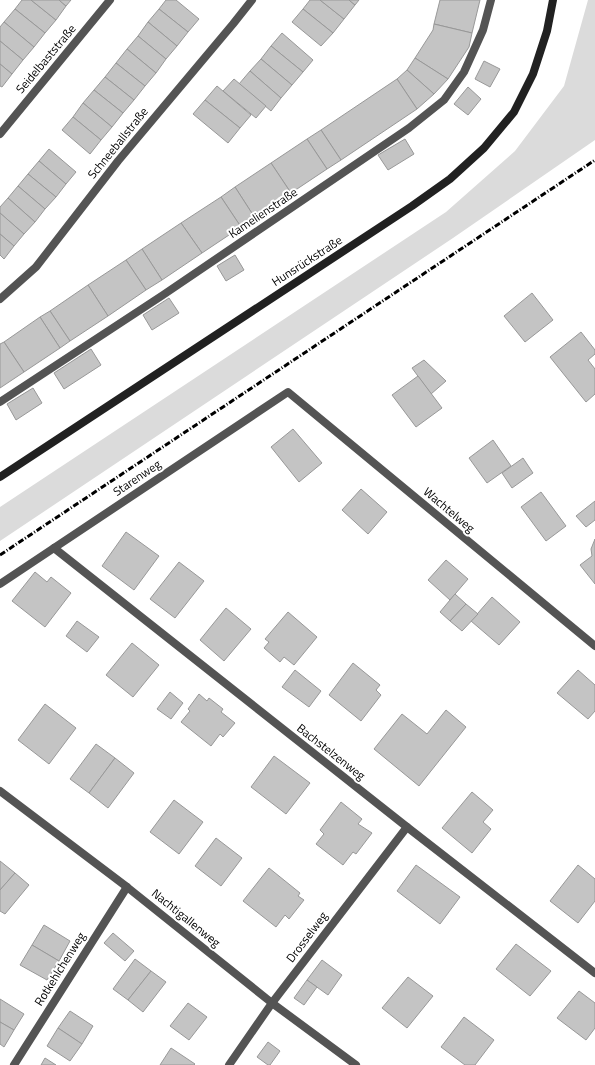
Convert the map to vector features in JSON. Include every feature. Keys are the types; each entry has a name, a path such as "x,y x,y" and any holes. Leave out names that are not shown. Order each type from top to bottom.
{"main road":[{"name":"Hunsrückstraße","path":"1,474 412,206 450,179 484,148 514,112 533,74 548,31 552,0"}],"street":[{"name":"Seidelbaststraße","path":"0,134 110,0"},
{"name":"Schneeballstraße","path":"0,299 36,267 123,156 252,0"},
{"name":"Kamelienstraße","path":"0,402 163,296 410,128 444,100 464,72 484,30 490,0"},
{"name":"Starenweg","path":"0,584 288,392"},
{"name":"Wachtelweg","path":"288,392 595,646"},
{"name":"Bachstelzenweg","path":"54,548 407,827 595,973"},
{"name":"Nachtigallenweg","path":"0,791 127,887 272,1003 356,1065"},
{"name":"Drosselweg","path":"229,1065 272,1003 407,827"},
{"name":"Rotkehlchenweg","path":"14,1065 127,887"}],"shaded area":[{"path":"588,0 595,0 595,140 453,238 0,541 0,507 446,212 515,151 564,86"}],"building":[{"path":"22,0 31,0 56,20 45,33 15,9"},
{"path":"31,0 59,0 66,6 56,20"},
{"path":"59,0 71,0 66,6"},
{"path":"166,0 176,0 199,19 188,32 159,9"},
{"path":"310,0 320,0 344,19 333,33 303,9"},
{"path":"320,0 349,0 355,5 344,19"},
{"path":"349,0 359,0 355,5"},
{"path":"440,0 480,0 472,33 434,24"},
{"path":"15,9 45,33 34,47 4,22"},
{"path":"159,9 188,32 177,46 148,22"},
{"path":"303,9 333,33 321,46 292,22"},
{"path":"4,22 34,47 23,60 0,41 0,27"},
{"path":"148,22 177,46 166,59 138,36"},
{"path":"434,24 472,33 469,47 448,79 415,58 433,30"},
{"path":"282,33 313,60 303,72 271,46"},
{"path":"138,36 166,59 156,73 127,49"},
{"path":"0,41 23,60 12,74 0,64"},
{"path":"271,46 303,72 292,85 261,59"},
{"path":"127,49 156,73 145,86 116,63"},
{"path":"415,58 448,79 434,94 407,70"},
{"path":"261,59 292,85 281,98 250,71"},
{"path":"484,61 500,69 490,87 475,79"},
{"path":"116,63 145,86 134,100 105,77"},
{"path":"0,64 12,74 2,87 0,86"},
{"path":"407,70 434,94 417,109 397,79"},
{"path":"250,71 281,98 271,111 239,84"},
{"path":"105,77 134,100 123,113 94,90"},
{"path":"234,79 266,106 256,118 223,91"},
{"path":"397,79 417,109 341,160 321,130"},
{"path":"217,86 251,115 240,128 205,100"},
{"path":"468,87 481,99 468,115 454,104"},
{"path":"94,90 123,113 112,127 83,103"},
{"path":"205,100 240,128 228,143 193,114"},
{"path":"83,103 112,127 101,140 73,117"},
{"path":"73,117 101,140 90,154 62,130"},
{"path":"321,130 341,160 327,169 307,139"},
{"path":"307,139 327,169 291,193 271,163"},
{"path":"405,139 414,154 388,170 378,155"},
{"path":"49,149 76,172 66,184 39,161"},
{"path":"39,161 66,184 56,197 28,174"},
{"path":"271,163 291,193 255,218 235,187"},
{"path":"28,174 56,197 45,209 18,186"},
{"path":"18,186 45,209 35,222 8,198"},
{"path":"235,187 255,218 241,227 221,197"},
{"path":"221,197 241,227 202,253 181,223"},
{"path":"8,198 35,222 24,234 0,213 0,207"},
{"path":"0,213 24,234 14,246 0,234"},
{"path":"181,223 202,253 162,280 142,249"},
{"path":"0,234 14,246 4,259 0,255"},
{"path":"142,249 162,280 146,290 126,260"},
{"path":"235,255 244,270 226,281 217,266"},
{"path":"126,260 146,290 108,316 88,285"},
{"path":"88,285 108,316 70,341 50,311"},
{"path":"532,293 553,320 525,342 504,316"},
{"path":"169,298 179,313 152,330 143,315"},
{"path":"50,311 70,341 60,348 40,317"},
{"path":"40,317 60,348 24,372 4,342"},
{"path":"581,332 595,350 595,354 588,360 595,369 595,394 586,402 550,357"},
{"path":"4,342 24,372 0,388 0,344"},
{"path":"91,349 101,365 64,389 54,373"},
{"path":"424,360 446,381 431,394 412,368"},
{"path":"418,376 442,408 416,427 392,395"},
{"path":"33,388 42,403 16,420 7,404"},
{"path":"293,429 322,463 299,482 271,447"},
{"path":"493,440 511,466 487,483 469,458"},
{"path":"523,458 533,473 512,488 502,473"},
{"path":"361,489 387,512 368,534 342,510"},
{"path":"541,492 566,526 546,541 521,507"},
{"path":"595,501 595,520 586,527 576,516"},
{"path":"126,532 159,556 134,590 102,566"},
{"path":"595,539 595,584 580,565 592,556 591,549"},
{"path":"446,560 468,579 450,600 428,580"},
{"path":"179,562 204,581 175,618 150,599"},
{"path":"35,572 47,582 51,577 71,593 45,627 12,601"},
{"path":"455,594 466,604 450,621 440,612"},
{"path":"492,597 520,622 499,645 471,621"},
{"path":"466,604 478,614 462,631 450,621"},
{"path":"226,608 251,629 224,661 200,640"},
{"path":"288,612 317,637 294,665 284,657 280,662 264,648 269,642 265,639"},
{"path":"77,621 99,637 87,652 66,636"},
{"path":"132,643 159,665 133,697 106,675"},
{"path":"353,663 380,685 376,690 381,695 361,721 329,695"},
{"path":"295,670 321,691 309,707 282,687"},
{"path":"578,670 595,685 595,711 588,719 557,693"},
{"path":"170,692 183,703 171,719 157,709"},
{"path":"199,694 207,701 209,698 223,709 221,712 235,723 223,737 220,734 211,746 181,722 190,711 188,709"},
{"path":"45,704 76,728 49,764 18,740"},
{"path":"446,710 466,727 419,786 374,749 402,714 427,734"},
{"path":"96,744 115,758 89,793 70,779"},
{"path":"274,756 310,783 286,814 251,787"},
{"path":"115,758 134,773 108,808 89,793"},
{"path":"472,792 493,810 483,822 491,829 472,853 442,828"},
{"path":"174,800 203,822 179,854 150,832"},
{"path":"341,802 362,819 358,824 372,833 356,854 353,852 343,865 316,844 324,834 320,830"},
{"path":"216,838 242,858 221,886 195,866"},
{"path":"0,861 15,873 0,890"},
{"path":"416,865 460,897 440,924 397,891"},
{"path":"578,865 595,879 595,901 578,923 550,901"},
{"path":"269,868 300,893 298,896 304,900 289,919 285,915 276,927 243,901"},
{"path":"15,873 29,885 5,914 0,911 0,890"},
{"path":"44,925 70,941 59,961 32,945"},
{"path":"113,933 134,951 125,961 104,943"},
{"path":"516,944 551,971 530,996 496,969"},
{"path":"32,945 59,961 47,980 20,965"},
{"path":"135,959 151,971 128,1000 113,989"},
{"path":"322,960 342,975 328,995 307,980"},
{"path":"151,971 166,982 143,1012 128,1000"},
{"path":"408,977 433,996 407,1028 382,1008"},
{"path":"307,980 317,987 304,1005 294,998"},
{"path":"579,991 595,1003 595,1028 586,1040 557,1018"},
{"path":"0,999 24,1014 14,1030 0,1022"},
{"path":"188,1003 207,1017 189,1040 170,1026"},
{"path":"70,1011 93,1026 82,1044 58,1028"},
{"path":"464,1017 494,1040 475,1065 465,1065 441,1047"},
{"path":"0,1022 14,1030 4,1047 0,1044"},
{"path":"58,1028 82,1044 70,1061 47,1046"},
{"path":"268,1042 280,1051 270,1065 257,1057"},
{"path":"171,1048 195,1064 160,1065"},
{"path":"45,1058 56,1065 41,1065"}],"railway":[{"path":"0,555 595,160"}]}
